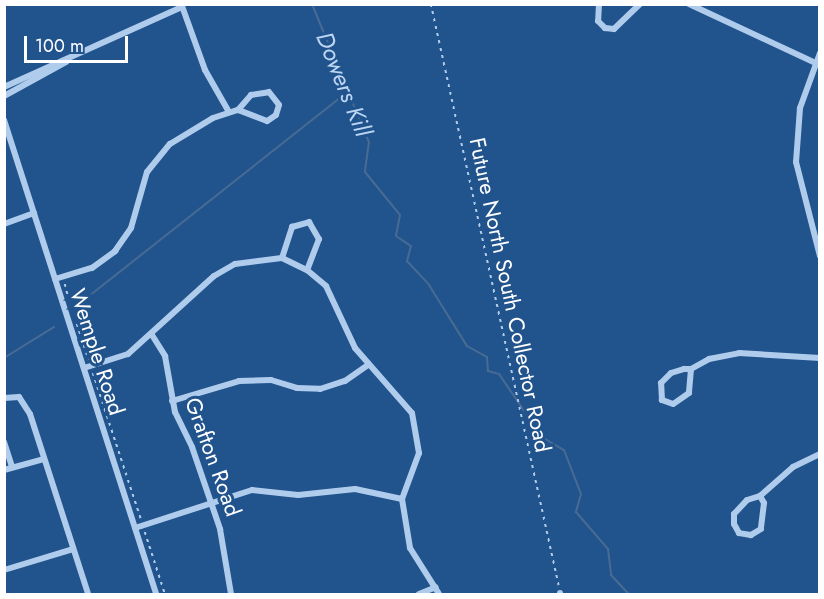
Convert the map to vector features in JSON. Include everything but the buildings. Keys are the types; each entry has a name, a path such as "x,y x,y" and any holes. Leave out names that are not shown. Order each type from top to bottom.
{"street":[{"path":"599,4 598,21 605,28 614,29 640,4"},
{"path":"689,4 817,64"},
{"path":"4,87 69,60 182,6 205,70 229,112"},
{"path":"819,53 800,108 796,162 819,256"},
{"path":"4,96 56,71 69,60"},
{"path":"55,279 100,264 126,238 137,213 143,182 161,152 229,112 238,110 267,121 276,115 279,105 276,97 265,92 246,98 238,110"},
{"name":"Wemple Road","path":"4,120 55,279 87,367 156,594"},
{"path":"4,224 34,213"},
{"path":"282,258 292,227 309,222 320,238 307,270"},
{"path":"87,367 128,354 152,335 214,276 246,261 282,258 307,270 333,296 351,339 368,365 403,399 412,413 419,445 408,487 402,499 410,548 440,594"},
{"name":"Grafton Road","path":"152,335 165,356 172,401 212,504 231,594"},
{"path":"691,369 689,393 684,399 673,404 662,400 661,383 677,370 691,369 709,358 739,353 819,358"},
{"path":"172,401 239,381 271,380 297,388 320,388 345,381 368,365"},
{"path":"4,398 15,395 23,400 88,594"},
{"path":"4,441 8,468 44,459"},
{"path":"760,495 764,503 761,529 751,535 739,533 734,524 734,514 743,502 760,495 793,467 819,454"},
{"path":"135,528 261,489 298,495 355,489 402,499"},
{"path":"4,570 73,549"},
{"path":"419,594 436,587"}],"path":[{"name":"Future North South Collector Road","path":"431,4 560,594"},
{"path":"63,277 71,305"},
{"path":"74,316 87,367 165,594"}],"waterway":[{"name":"Dowers Kill","path":"312,4 369,142 365,172 400,215 396,236 411,246 407,261 429,285 467,346 487,357 488,371 499,374 542,437 564,450 581,494 576,512 608,549 611,575 629,594"},
{"path":"84,300 346,93"},
{"path":"4,358 54,327"}]}
